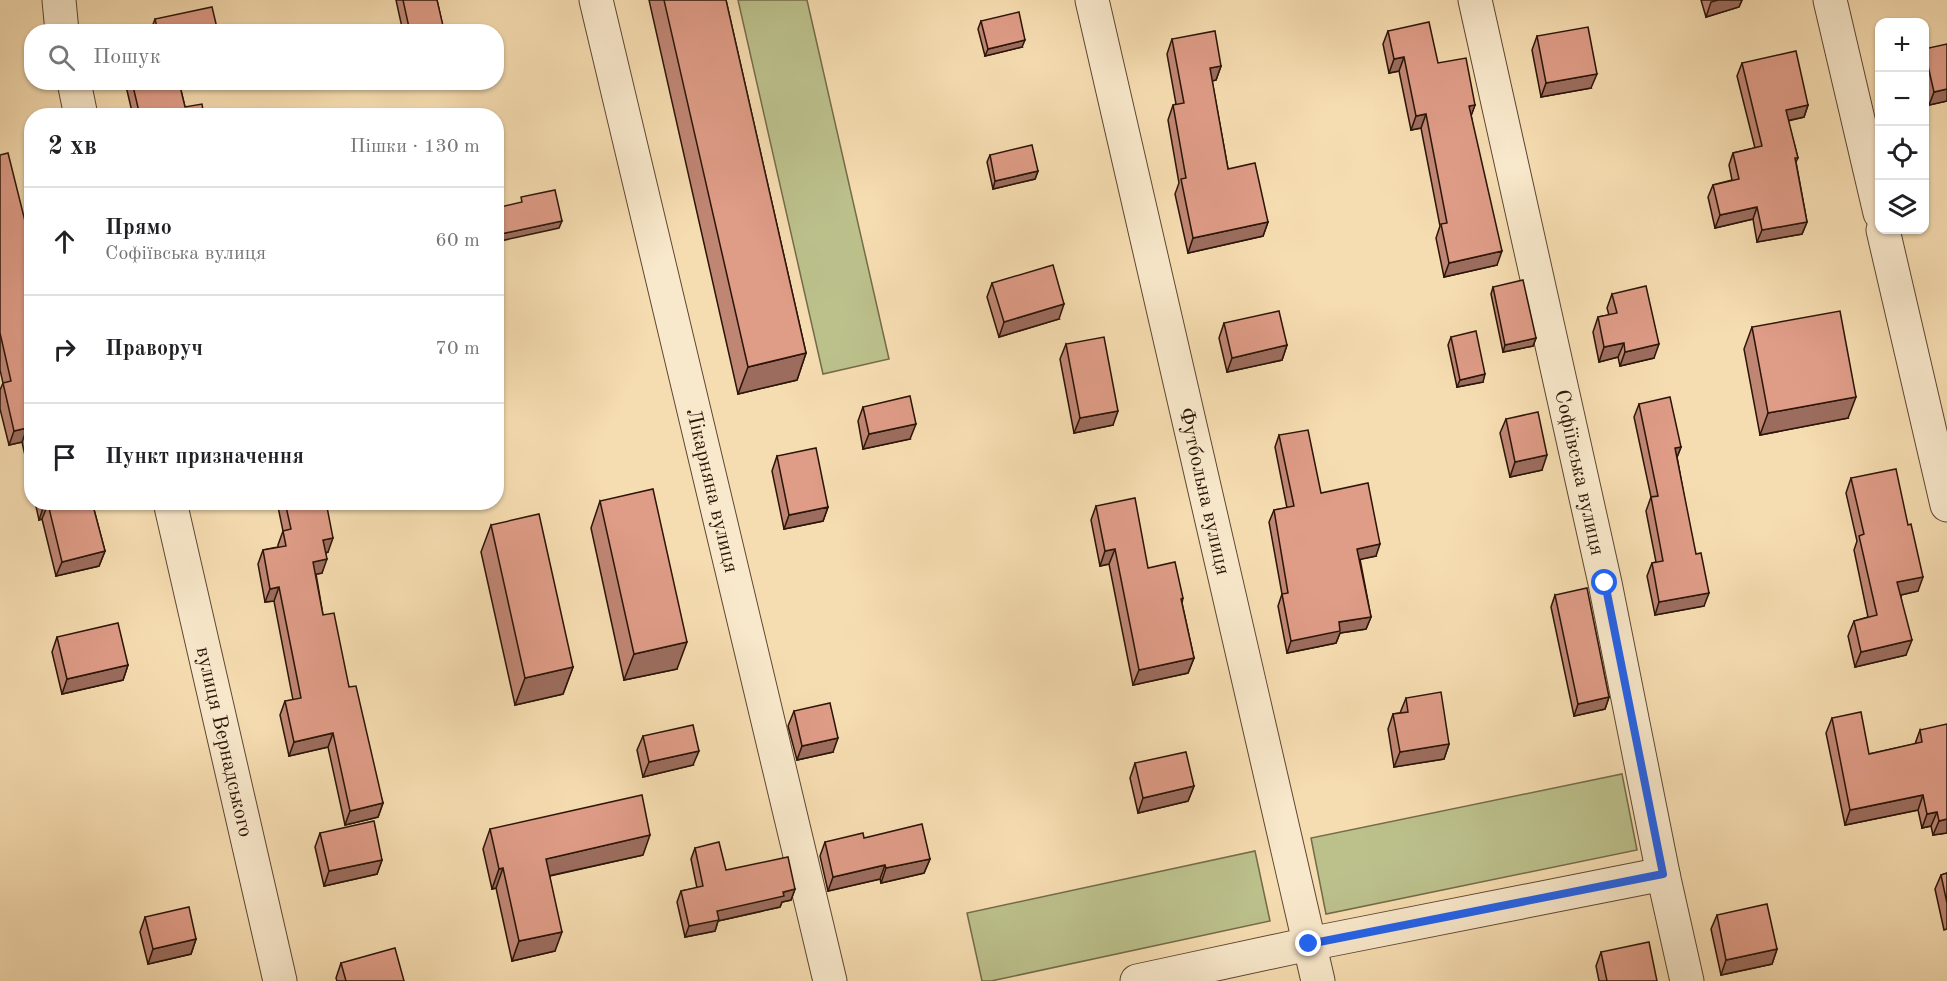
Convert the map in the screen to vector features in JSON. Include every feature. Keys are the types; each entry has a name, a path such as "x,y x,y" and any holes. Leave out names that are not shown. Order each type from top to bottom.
{"street":[{"path":"59,0 61,24"},
{"name":"Лікарняна вулиця","path":"596,0 830,981"},
{"name":"Футбольна вулиця","path":"1092,0 1318,981"},
{"name":"Софіївська вулиця","path":"1475,0 1605,583 1663,874 1687,981"},
{"path":"1830,0 1875,192"},
{"path":"76,90 79,108"},
{"path":"1884,234 1947,505"},
{"name":"вулиця Вернадського","path":"172,510 280,981"},
{"path":"1137,981 1309,944 1663,874"}],"green space":[{"path":"738,0 807,0 889,359 823,374"},
{"path":"1622,774 1637,850 1326,914 1311,838"},
{"path":"1255,851 1270,921 991,981 982,981 967,913"}],"building":[{"path":"403,0 437,0 443,24 408,24"},
{"path":"664,0 726,0 806,353 748,367"},
{"path":"212,7 216,24 156,24 155,19"},
{"path":"1019,12 1025,40 988,49 981,21"},
{"path":"1429,22 1438,63 1466,58 1475,105 1469,106 1502,251 1449,263 1441,224 1447,223 1426,114 1416,116 1404,57 1394,59 1388,31"},
{"path":"1588,27 1597,74 1546,83 1537,36"},
{"path":"1215,31 1221,66 1210,68 1228,169 1255,163 1268,222 1193,238 1181,179 1186,178 1173,105 1184,103 1172,39"},
{"path":"1947,44 1947,89 1934,92 1929,70 1929,48"},
{"path":"1796,51 1808,105 1786,110 1798,158 1795,158 1807,222 1762,230 1757,207 1720,215 1713,185 1739,179 1733,153 1762,146 1742,63"},
{"path":"134,90 181,90 185,107 202,104 203,108 138,108"},
{"path":"1032,145 1038,171 995,181 990,155"},
{"path":"8,153 24,217 24,429 14,431 3,383 11,381 0,333 0,155"},
{"path":"555,190 562,221 504,233 504,206 522,202 521,197"},
{"path":"1053,265 1064,304 1004,322 992,283"},
{"path":"1523,280 1536,338 1505,345 1493,287"},
{"path":"1646,286 1659,344 1625,352 1624,343 1604,347 1598,317 1617,313 1612,294"},
{"path":"1279,311 1287,345 1232,358 1224,323"},
{"path":"1840,311 1856,397 1768,413 1752,327"},
{"path":"1476,331 1485,374 1460,380 1451,337"},
{"path":"1104,337 1118,411 1080,418 1066,344"},
{"path":"910,396 916,424 869,434 863,407"},
{"path":"1670,397 1681,447 1675,448 1696,554 1701,553 1709,593 1659,602 1652,563 1663,561 1651,497 1658,496 1639,404"},
{"path":"1538,412 1547,455 1515,462 1506,419"},
{"path":"1308,430 1321,493 1368,483 1380,544 1357,549 1371,617 1339,622 1340,631 1291,641 1282,594 1288,593 1274,510 1294,506 1279,435"},
{"path":"816,448 828,507 789,515 777,456"},
{"path":"1896,469 1908,525 1911,524 1923,577 1897,582 1912,640 1861,652 1854,621 1877,615 1859,536 1864,534 1851,478"},
{"path":"653,489 687,642 634,654 600,501"},
{"path":"1135,498 1148,568 1175,562 1194,658 1139,670 1115,549 1105,551 1096,506"},
{"path":"49,510 94,510 105,551 62,562"},
{"path":"287,510 328,510 333,538 323,540 327,559 313,562 323,615 334,613 349,687 356,686 383,803 350,811 333,733 294,742 285,701 301,698 279,587 270,589 263,550 286,546 283,531 291,529"},
{"path":"539,514 573,667 525,678 491,525"},
{"path":"1587,588 1609,697 1578,704 1555,595"},
{"path":"118,623 128,665 67,679 57,637"},
{"path":"1441,692 1449,744 1400,752 1393,714 1408,712 1406,698"},
{"path":"830,703 838,738 802,746 794,711"},
{"path":"1861,712 1869,754 1922,742 1920,730 1947,724 1947,819 1939,821 1937,812 1927,814 1923,795 1850,810 1832,718"},
{"path":"693,725 699,751 649,762 643,736"},
{"path":"1186,752 1194,786 1143,798 1135,763"},
{"path":"642,795 650,835 546,859 562,932 519,941 503,868 499,869 490,829"},
{"path":"374,821 382,860 329,871 320,833"},
{"path":"922,824 930,859 886,868 885,865 833,877 825,842 863,833 864,838"},
{"path":"719,842 726,870 788,857 795,889 783,892 784,896 717,911 719,920 689,926 681,891 703,886 695,848"},
{"path":"1947,873 1947,903 1941,875"},
{"path":"1767,904 1777,949 1726,960 1717,915"},
{"path":"189,907 196,939 153,949 145,917"},
{"path":"1649,942 1657,981 1607,981 1601,952"},
{"path":"395,948 404,981 346,981 341,963"}],"route":[{"path":"1309,944 1663,874 1605,583"}]}
